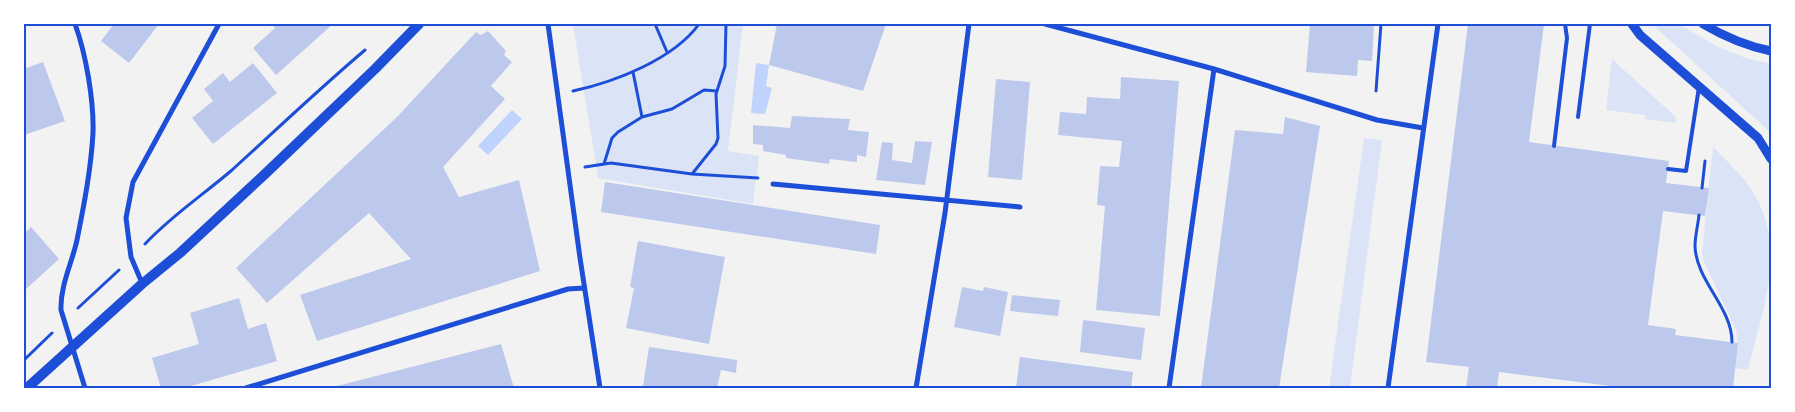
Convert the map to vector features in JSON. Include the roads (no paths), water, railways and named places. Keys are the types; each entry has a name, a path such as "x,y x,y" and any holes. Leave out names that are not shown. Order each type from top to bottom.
{"main road":[{"path":"27,388 142,284 180,253 375,69 419,24"}],"street":[{"path":"75,24 88,77 93,132 87,186 76,242 60,297 60,310 85,388"},
{"path":"142,284 131,257 126,218 133,182 219,24"},
{"path":"548,24 584,288 600,388"},
{"path":"916,388 946,199 969,24"},
{"path":"1045,24 1214,69 1377,120 1423,128"},
{"path":"1388,388 1438,24"},
{"path":"1632,24 1640,35 1758,138 1771,159"},
{"path":"1703,24 1731,40 1771,51"},
{"path":"1169,388 1214,69"},
{"path":"773,184 1020,207"},
{"path":"246,388 568,289 584,288"}],"lane":[{"path":"1554,146 1568,38 1565,24"},
{"path":"1578,117 1590,24"},
{"path":"1668,169 1686,172 1700,87"}],"water":[{"path":"756,63 769,65 766,86 772,88 765,114 751,113"},
{"path":"512,110 522,119 488,155 478,146"}]}
